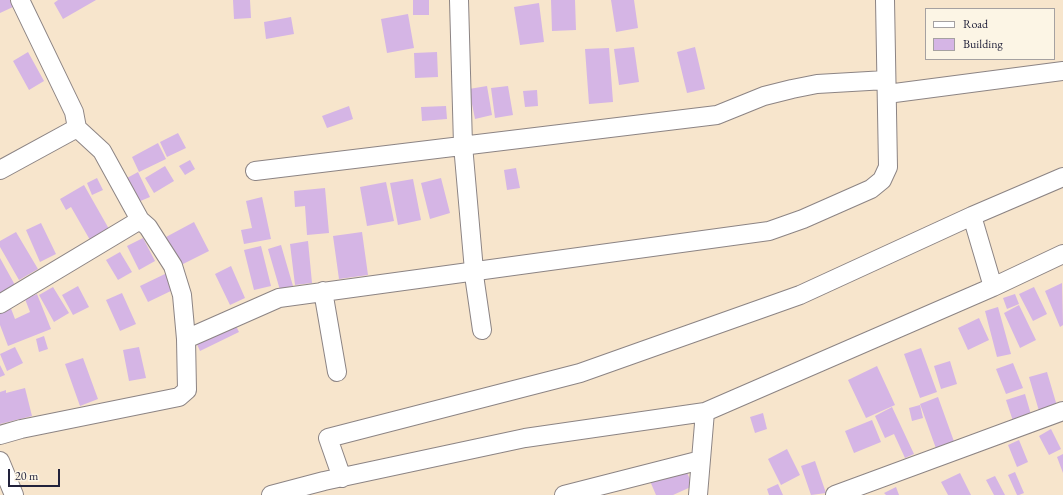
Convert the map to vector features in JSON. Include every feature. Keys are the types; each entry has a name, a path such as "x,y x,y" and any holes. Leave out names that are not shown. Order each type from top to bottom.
{"street":[{"path":"0,435 21,429 179,397 187,390 186,339 182,295 172,266 148,227 140,220 102,151 77,128 74,112 20,0"},
{"path":"459,0 463,145 474,271 482,330"},
{"path":"186,339 279,298 769,231 810,216 871,189 882,180 888,167 885,0"},
{"path":"255,171 717,114 764,96 792,88 817,84 887,87 1063,71"},
{"path":"0,170 77,128"},
{"path":"342,478 328,438 580,373 800,295 972,216 1063,177"},
{"path":"972,216 993,287"},
{"path":"0,304 140,220"},
{"path":"271,495 326,488 342,478 525,438 705,412 993,287 1063,254"},
{"path":"323,292 337,372"},
{"path":"698,495 705,412"},
{"path":"835,495 1063,412"},
{"path":"564,495 701,460"},
{"path":"0,461 14,495"}],"building":[{"path":"0,0 10,0 13,7 0,13"},
{"path":"58,0 96,0 63,19 54,3"},
{"path":"233,0 250,0 251,18 234,19"},
{"path":"413,0 429,0 429,15 413,15"},
{"path":"551,0 575,0 576,30 552,31"},
{"path":"611,0 634,0 638,28 616,32"},
{"path":"539,3 544,42 520,45 514,7"},
{"path":"408,14 414,48 387,53 381,19"},
{"path":"291,17 294,34 266,39 264,22"},
{"path":"634,47 639,82 619,85 614,49"},
{"path":"695,47 705,89 687,93 677,52"},
{"path":"609,48 613,102 589,104 585,49"},
{"path":"28,52 44,81 29,90 13,61"},
{"path":"437,52 438,77 415,78 414,53"},
{"path":"487,86 492,115 475,119 469,89"},
{"path":"508,86 513,115 495,118 491,88"},
{"path":"537,90 538,106 525,107 523,91"},
{"path":"349,106 353,119 327,128 322,116"},
{"path":"446,106 447,119 422,121 421,107"},
{"path":"178,133 186,148 167,157 160,142"},
{"path":"158,143 166,159 139,172 132,157"},
{"path":"190,160 195,169 185,175 179,166"},
{"path":"165,166 174,181 154,193 145,178"},
{"path":"516,168 520,188 507,190 504,170"},
{"path":"138,172 150,197 138,202 127,178"},
{"path":"97,178 103,190 92,195 87,183"},
{"path":"441,178 450,213 430,219 421,183"},
{"path":"413,179 421,220 398,225 390,183"},
{"path":"386,182 394,221 367,226 360,187"},
{"path":"84,185 109,229 90,240 71,207 66,210 60,199"},
{"path":"325,188 329,233 307,235 305,206 295,207 294,191"},
{"path":"262,197 271,239 244,244 241,230 252,228 246,201"},
{"path":"194,222 209,251 181,265 166,237"},
{"path":"41,223 56,254 40,262 26,230"},
{"path":"16,232 38,269 19,280 0,247 0,241"},
{"path":"362,232 368,275 339,279 333,236"},
{"path":"143,238 155,261 139,270 127,246"},
{"path":"308,241 312,283 295,285 290,244"},
{"path":"281,245 293,286 280,290 268,249"},
{"path":"261,246 271,286 254,290 244,250"},
{"path":"120,252 132,272 118,280 106,260"},
{"path":"0,258 15,285 0,293"},
{"path":"231,266 245,298 230,305 215,274"},
{"path":"167,273 175,289 148,302 140,286"},
{"path":"1062,283 1063,325 1060,327 1045,291"},
{"path":"78,286 89,307 73,315 62,295"},
{"path":"53,287 69,313 54,322 39,295"},
{"path":"1034,287 1047,314 1033,321 1019,294"},
{"path":"122,293 136,324 120,331 106,300"},
{"path":"37,294 51,329 8,346 0,325 0,310 10,306 15,319 30,312 25,299"},
{"path":"1015,294 1019,304 1007,309 1003,298"},
{"path":"1019,305 1036,340 1020,348 1004,313"},
{"path":"998,307 1011,354 997,357 985,311"},
{"path":"979,318 989,340 968,350 958,328"},
{"path":"233,320 239,332 200,351 194,338"},
{"path":"44,336 48,349 39,352 36,339"},
{"path":"15,347 23,363 7,371 0,354"},
{"path":"139,347 146,378 129,381 123,350"},
{"path":"921,348 937,392 920,398 904,354"},
{"path":"83,358 98,399 80,406 65,364"},
{"path":"950,361 957,384 941,389 934,366"},
{"path":"1013,363 1023,388 1006,394 996,369"},
{"path":"0,365 5,375 0,377"},
{"path":"877,366 895,405 866,418 848,380"},
{"path":"1047,372 1057,406 1039,411 1029,377"},
{"path":"25,388 32,416 0,424 0,392 6,390 6,393"},
{"path":"1025,394 1032,418 1014,424 1006,400"},
{"path":"938,397 956,447 938,454 920,404"},
{"path":"920,405 923,418 912,421 909,408"},
{"path":"892,407 914,454 905,458 894,434 885,438 875,416"},
{"path":"763,413 767,429 755,433 750,417"},
{"path":"872,420 881,442 854,453 845,431"},
{"path":"1051,429 1061,449 1049,455 1039,436"},
{"path":"1019,440 1028,462 1017,467 1008,445"},
{"path":"787,449 800,475 781,485 768,459"},
{"path":"1063,454 1063,473 1057,457"},
{"path":"815,461 826,493 811,495 801,466"},
{"path":"684,466 693,486 673,495 656,495 650,481"},
{"path":"1015,472 1024,493 1019,495 1017,495 1008,475"},
{"path":"960,473 971,495 948,495 941,482"},
{"path":"995,476 1005,495 994,495 986,480"},
{"path":"778,484 783,495 769,495 767,489"},
{"path":"896,487 899,495 886,495 884,493"}]}
